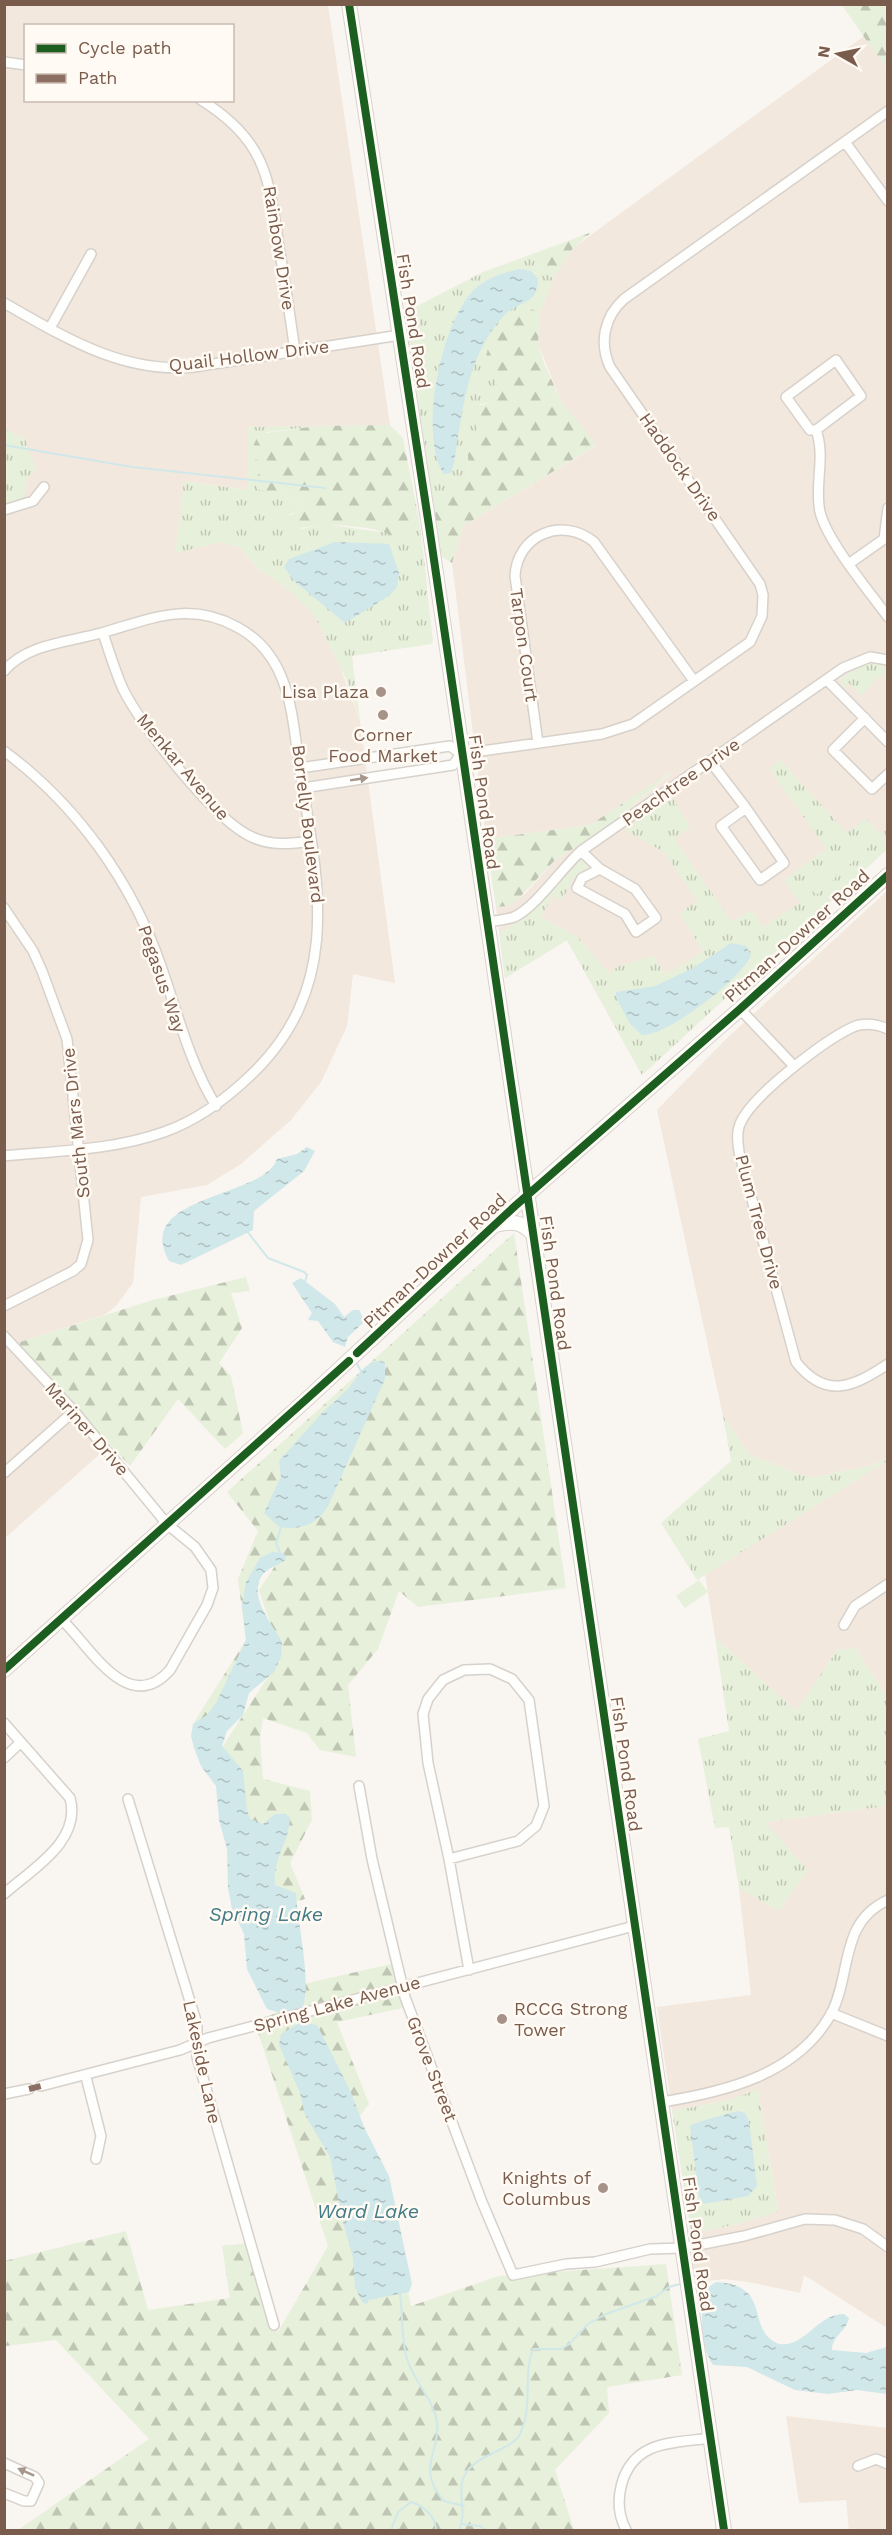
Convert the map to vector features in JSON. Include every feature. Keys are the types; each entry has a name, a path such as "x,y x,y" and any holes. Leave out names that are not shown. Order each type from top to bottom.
{"street":[{"name":"Fish Pond Road","path":"349,4 400,335 724,2530"},
{"path":"4,62 24,65"},
{"name":"Rainbow Drive","path":"204,102 228,118 242,132 266,172 295,351"},
{"name":"Haddock Drive","path":"461,754 602,734 625,727 736,653 753,637 762,616 762,590 751,568 613,373 605,349 606,329 612,313 624,299 888,111"},
{"path":"845,142 888,201"},
{"path":"50,328 91,254"},
{"name":"Quail Hollow Drive","path":"4,303 108,357 161,368 194,367 400,335"},
{"path":"816,430 861,396 836,360 786,397 806,426 816,430 821,444 820,511 827,531 888,617"},
{"path":"4,510 33,501 44,487"},
{"path":"850,563 886,539 888,508"},
{"name":"Tarpon Court","path":"538,743 515,576 522,551 543,533 567,529 582,533 594,542 694,681"},
{"name":"Borrelly Boulevard","path":"4,671 22,655 103,633 141,619 179,613 207,617 237,626 268,652 285,683 293,717 319,913 316,945 306,992 297,1014 273,1051 216,1106 162,1132 129,1141 4,1156"},
{"name":"Menkar Avenue","path":"103,633 123,688 135,711 147,729 219,814 237,830 254,839 288,844 311,841"},
{"name":"Peachtree Drive","path":"486,922 510,918 523,911 563,867 581,851 858,660 878,657 888,660"},
{"path":"827,681 888,742"},
{"path":"865,718 833,750 872,789 888,774"},
{"path":"300,768 450,746 461,754 453,765 303,788"},
{"name":"Pegasus Way","path":"4,752 24,766 64,804 106,857 128,892 161,964 188,1051 216,1106"},
{"path":"412,752 415,770"},
{"path":"710,761 746,808 784,863 760,880 721,826 746,808"},
{"path":"581,851 600,868 635,889 656,918 636,932 625,914 577,888 582,878 600,868"},
{"name":"Pitman-Downer Road","path":"4,1670 353,1357 527,1195 740,1009 888,875"},
{"name":"South Mars Drive","path":"4,908 33,951 60,1015 67,1039 88,1240 81,1264 58,1281 4,1306"},
{"path":"740,1009 794,1066"},
{"name":"Plum Tree Drive","path":"888,1029 865,1024 852,1028 794,1066 746,1113 739,1125 738,1135 739,1152 796,1362 806,1374 835,1388 852,1384 888,1364"},
{"path":"521,1153 530,1169 536,1172 558,1168"},
{"path":"495,1225 517,1222 533,1234"},
{"name":"Mariner Drive","path":"4,1336 74,1411 167,1524 202,1554 213,1579 213,1588 203,1614 164,1676 137,1684 119,1681 60,1619"},
{"path":"4,1473 74,1411"},
{"path":"844,1625 855,1606 888,1584"},
{"path":"449,1859 523,1838 536,1826 544,1806 529,1700 512,1679 490,1669 464,1670 443,1680 432,1692 423,1714 428,1763 449,1859 469,1970"},
{"path":"4,1723 70,1798 72,1823 66,1837 56,1848 4,1894"},
{"path":"4,1758 21,1742"},
{"name":"Grove Street","path":"359,1786 372,1859 402,1988 488,2219 513,2275 566,2264 595,2262 650,2249 683,2248"},
{"name":"Lakeside Lane","path":"128,1799 197,2024 197,2057 274,2325"},
{"path":"662,2102 708,2094 764,2074 805,2046 831,2013 851,1938 866,1914 888,1900"},
{"name":"Spring Lake Avenue","path":"41,2086 86,2077 307,2012 634,1926"},
{"path":"831,2013 888,2036"},
{"path":"86,2077 101,2136 96,2159"},
{"path":"4,2094 29,2089"},
{"path":"683,2248 744,2236 805,2219 835,2220 863,2229 888,2247"},
{"path":"626,2530 621,2517 619,2498 624,2480 633,2463 647,2451 657,2447 710,2438"},
{"path":"858,2466 876,2459 888,2464"},
{"path":"4,2463 35,2476 39,2482 31,2500 24,2501 4,2493"}],"shaded area":[{"path":"5,5 328,5 390,425 247,427 248,490 185,481 176,552 222,542 239,547 259,569 288,589 314,615 337,659 360,721 395,983 353,974 347,1026 321,1082 291,1120 241,1164 207,1185 141,1197 133,1283 115,1307 104,1315 17,1343 110,1445 5,1538"},
{"path":"864,36 888,70 887,849 642,1075 567,940 505,978 496,907 508,906 526,893 555,860 606,828 673,772 590,825 486,839 452,563 463,526 596,446 562,403 538,344 540,312 553,278 573,248"},
{"path":"887,891 887,1458 871,1466 814,1477 800,1475 749,1454 723,1416 657,1110 724,1041"},
{"path":"887,1461 887,1697 855,1647 848,1650 838,1649 796,1712 715,1637 705,1574"},
{"path":"887,1806 887,2328 804,2275 800,2293 725,2279 706,2281 694,2276 691,2233 739,2224 778,2210 758,2090 730,2100 672,2111 657,2007 751,1995 739,1888 779,1910 765,1822"},
{"path":"786,2416 887,2428 887,2530 849,2530 846,2500 799,2503"}],"green space":[{"path":"842,5 887,5 887,70"},
{"path":"592,232 573,248 553,278 543,272 530,255"},
{"path":"530,255 543,272 553,278 540,312 527,308 486,367 496,369 497,396 491,402 480,404 474,419 480,439 468,454 469,482 462,483 451,477 445,497 437,498 433,505 404,313 483,272"},
{"path":"527,308 540,312 538,344 562,403 597,445 463,526 452,563 442,557 433,505 437,498 445,497 445,479 451,477 462,483 469,482 468,454 480,439 474,419 476,407 491,402 497,396 496,369 486,367 488,348 503,323"},
{"path":"390,425 403,438 417,509 415,521 409,533 394,537 379,531 351,526 319,525 299,528 289,526 284,523 284,518 297,512 302,506 301,499 258,489 255,479 261,471 259,465 264,462 254,459 254,444 259,434 316,426"},
{"path":"316,426 267,432 254,444 256,453 265,462 258,489 301,499 302,506 297,512 289,514 301,529 324,524 387,533 415,521 417,509 420,526 433,641 431,644 352,656 360,721 347,681 314,615 288,590 259,569 239,547 222,542 175,553 184,481 247,490 247,427"},
{"path":"5,429 25,439 36,469 27,479 24,497 5,505"},
{"path":"864,664 887,667 887,682 881,675 861,695 849,683 843,688 840,679"},
{"path":"780,760 847,833 866,818 880,834 887,828 887,849 642,1075 567,940 505,978 499,932 524,918 534,909 579,860 587,867 574,877 562,900 552,896 541,917 578,937 609,973 619,966 654,956 664,973 674,970 703,951 680,913 697,901 664,852 625,830 672,797 690,827 674,839 732,922 751,910 763,927 800,903 784,880 826,849 769,768"},
{"path":"678,767 606,828 555,860 518,899 508,906 496,907 486,839 590,825"},
{"path":"861,836 870,846 849,865 840,856"},
{"path":"828,866 837,876 816,895 807,885"},
{"path":"514,1233 566,1588 418,1607 399,1591 378,1649 348,1685 356,1757 320,1750 307,1733 263,1718 260,1739 263,1779 310,1791 312,1820 290,1863 305,1899 286,1904 267,1882 286,1825 248,1823 221,1749 281,1657 259,1590 283,1554 260,1558 254,1655 199,1756 193,1724 246,1640 238,1579 258,1531 227,1492"},
{"path":"246,1277 250,1291 231,1293 242,1328 219,1363 231,1376 243,1433 225,1449 178,1399 130,1466 17,1343 153,1300"},
{"path":"723,1416 749,1454 800,1475 814,1477 871,1466 887,1458 887,1461 697,1580 661,1523 731,1461"},
{"path":"699,1580 708,1592 685,1608 676,1596"},
{"path":"715,1637 796,1711 838,1649 848,1650 855,1647 887,1697 887,1806 765,1822 808,1870 779,1911 739,1888 729,1827 715,1828 698,1739 729,1731"},
{"path":"391,1964 403,2008 337,2022 369,2104 356,2121 387,2187 411,2306 499,2276 666,2264 682,2375 607,2387 609,2413 555,2470 574,2530 18,2530 149,2439 56,2340 5,2346 4,2261 126,2231 148,2310 230,2298 222,2246 249,2243 278,2332 328,2246 256,2026 274,2013 306,2000 304,1984"},
{"path":"758,2089 778,2211 739,2224 691,2233 672,2111 730,2100"}],"water":[{"path":"520,269 531,271 538,279 535,293 502,318 481,350 465,397 454,463 451,473 444,474 436,456 433,432 434,404 438,374 455,319 467,298 481,284"},
{"path":"335,542 389,544 399,573 397,587 389,596 345,623 294,581 284,567 289,559"},
{"path":"731,943 746,946 751,955 734,977 703,1004 654,1033 642,1035 630,1024 616,997 616,992 655,986 693,968"},
{"path":"307,1147 315,1151 304,1171 254,1211 253,1230 181,1265 169,1261 162,1239 168,1223 183,1210 249,1183 267,1172 277,1159 297,1154"},
{"path":"301,1278 335,1304 344,1317 353,1310 359,1310 365,1321 348,1337 345,1347 333,1342 318,1321 308,1320 312,1313 292,1283"},
{"path":"372,1362 385,1362 385,1379 328,1506 308,1525 294,1528 279,1527 264,1513 281,1476 279,1461 321,1414 349,1388 363,1369"},
{"name":"Spring Lake","path":"272,1552 284,1553 286,1560 265,1572 259,1580 258,1589 262,1608 282,1642 281,1657 274,1672 249,1693 243,1715 227,1731 222,1746 243,1771 250,1819 263,1824 275,1814 286,1814 290,1818 287,1836 278,1859 275,1885 296,1893 306,1986 302,2008 283,2014 267,2009 247,1969 244,1934 232,1909 228,1888 227,1849 219,1820 216,1786 201,1766 191,1736 193,1724 207,1715 216,1703 246,1640 242,1606 246,1582 260,1558"},
{"name":"Ward Lake","path":"301,2022 317,2025 350,2090 364,2127 389,2176 412,2284 409,2292 369,2300 367,2304 362,2302 355,2287 353,2258 342,2218 330,2157 305,2115 300,2093 279,2045 281,2034"},
{"path":"739,2111 745,2113 749,2121 757,2186 748,2196 704,2204 699,2196 690,2126"},
{"path":"716,2282 734,2285 745,2291 752,2299 763,2329 779,2344 796,2341 826,2319 844,2314 849,2318 834,2341 832,2350 866,2353 887,2347 887,2394 857,2390 828,2394 795,2390 747,2367 713,2365 705,2348 702,2316 707,2288"}],"waterway":[{"path":"4,445 132,467 325,488"},
{"path":"247,1231 268,1258 304,1272 307,1275 305,1282"},
{"path":"355,1360 362,1373"},
{"path":"281,1527 276,1543 281,1555"},
{"path":"459,2530 463,2514 462,2484 468,2470 480,2460 511,2443 520,2434 526,2412 528,2370 533,2349 561,2349 568,2345 588,2324 606,2314 657,2296 669,2287 680,2284"},
{"path":"400,2294 407,2359 432,2405 437,2422 436,2442 430,2469 431,2479 444,2501 464,2506"},
{"path":"391,2530 398,2512 411,2502 428,2512 434,2521 436,2530"},
{"path":"462,2524 480,2526 485,2530"}],"marked path":[{"path":"29,2089 41,2086"}],"cycle path":[{"path":"349,4 429,526 724,2530"},
{"path":"357,1353 515,1206 740,1009 888,875"},
{"path":"4,1670 349,1361"}],"place":[{"name":"Lisa Plaza","path":"381,692"},
{"name":"Corner Food Market","path":"383,715"},
{"name":"RCCG Strong Tower","path":"502,2019"},
{"name":"Knights of Columbus","path":"603,2188"}]}
